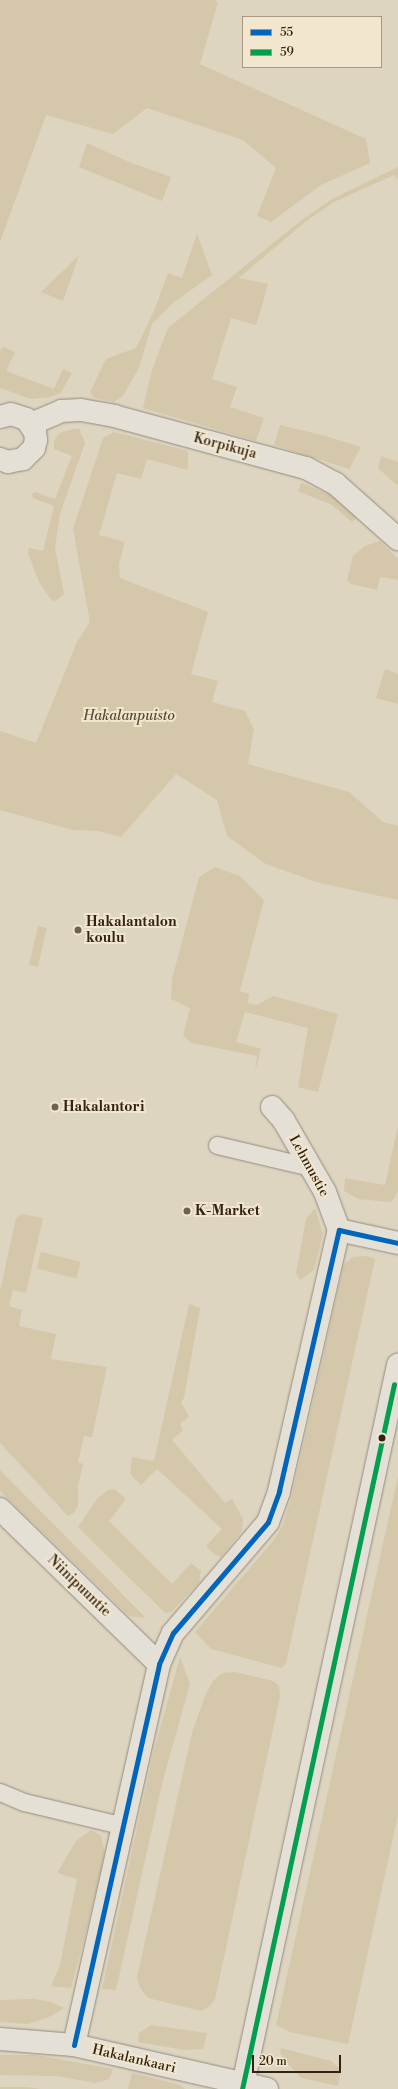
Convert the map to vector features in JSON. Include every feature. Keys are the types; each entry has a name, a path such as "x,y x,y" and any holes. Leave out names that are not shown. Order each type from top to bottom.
{"street":[{"name":"Korpikuja","path":"31,424 61,411 88,412 114,416 306,468 342,488 398,539"},
{"path":"0,417 19,415 31,424 36,440 30,454 16,462 0,460"},
{"name":"Lehmustie","path":"272,1107 284,1121 325,1192 339,1230"},
{"path":"74,2045 159,1664 173,1633 268,1522 280,1491 339,1230 398,1243"},
{"path":"243,2087 398,1365"},
{"name":"Niinipuuntie","path":"0,1509 159,1664"},
{"name":"Hakalankaari","path":"0,2039 74,2045 243,2087 267,2089"}],"lane":[{"path":"217,1145 310,1167"},
{"path":"0,1792 24,1802 124,1826"}],"green space":[{"path":"0,0 214,0 218,2 200,64 366,139 370,163 321,185 271,222 257,216 276,168 243,140 147,108 113,134 46,115 0,242"},
{"path":"87,143 129,162 171,177 162,201 79,167"},
{"path":"398,167 398,179 394,175 334,202 305,222 239,278 268,284 256,325 231,318 212,379 237,387 230,407 264,418 256,441 143,408 152,370 168,328 303,219 332,199"},
{"path":"197,234 212,275 173,303 152,324 139,368 123,396 114,402 94,398 90,392 106,359 136,348 154,311 168,273 182,278"},
{"path":"79,255 63,301 41,292 63,271"},
{"path":"3,347 15,352 6,371 54,389 63,369 72,373 61,393 50,397 31,399 0,388 0,351"},
{"path":"280,425 322,435 361,447 349,469 274,445"},
{"path":"79,429 85,443 60,514 55,548 64,594 56,601 51,600 39,582 28,553 29,548 43,551 54,506 33,498 32,494 35,492 55,499 72,456 54,449 54,441 59,433"},
{"name":"Hakalanpuisto","path":"114,432 188,451 188,470 147,459 141,479 117,473 99,535 125,542 119,564 120,578 208,612 191,674 218,681 212,702 245,711 254,729 248,764 349,792 383,822 398,826 398,900 316,882 266,864 227,836 217,800 176,774 121,837 98,831 73,830 0,810 0,731 36,743 77,642 90,622 73,529 103,438"},
{"path":"381,456 398,462 398,486 378,468"},
{"path":"301,483 334,496 358,517 352,522 332,505 298,491"},
{"path":"380,541 398,559 398,580 380,577 377,590 351,584 347,580 353,556 365,546"},
{"path":"385,669 398,674 398,704 376,698"},
{"path":"215,867 240,876 264,900 240,991 249,994 248,1003 257,1005 273,996 338,1014 318,1092 298,1087 308,1028 245,1012 236,1042 261,1049 255,1072 257,1056 192,1043 183,1036 190,1008 171,999 172,979 199,877"},
{"path":"38,926 47,928 38,967 29,965"},
{"path":"398,1126 398,1192 391,1202 358,1199 344,1191 345,1178 385,1185"},
{"path":"315,1208 323,1234 314,1270 300,1280 296,1273 306,1219"},
{"path":"21,1214 43,1218 26,1293 13,1290 9,1306 22,1310 19,1326 56,1334 51,1359 107,1367 92,1437 84,1436 78,1462 83,1464 78,1486 78,1505 74,1513 68,1516 0,1443 0,1291 16,1218"},
{"path":"41,1252 81,1262 77,1278 37,1268"},
{"path":"366,1256 375,1259 286,1663 282,1668 211,1649 195,1632 273,1541 282,1527 291,1499 344,1264 353,1257"},
{"path":"189,1304 200,1308 184,1398 181,1402 189,1417 180,1424 183,1430 172,1440 225,1503 232,1499 243,1519 242,1531 221,1557 214,1554 206,1546 222,1529 157,1469 141,1485 130,1474 132,1457 154,1461"},
{"path":"0,1470 145,1618 129,1616 0,1491"},
{"path":"398,1476 398,1815 348,2044 290,2032 276,2025"},
{"path":"114,1489 126,1499 109,1521 172,1584 191,1563 201,1571 199,1583 171,1612 165,1613 78,1527 97,1499 108,1490"},
{"path":"180,1657 190,1684 163,1780 116,1990 102,1989 154,1750"},
{"path":"235,1672 273,1681 279,1686 280,1697 215,1999 210,2006 201,2011 148,1998 140,1988 137,1977 192,1733 205,1696 213,1681 222,1673"},
{"path":"91,1830 101,1836 105,1854 86,1932 71,1988 51,1986 60,1965 77,1879 57,1873 76,1841"},
{"path":"34,1999 51,2002 64,2008 49,2017 28,2024 0,2022 0,2000"},
{"path":"151,2025 207,2033 203,2049 185,2050 138,2042 139,2033"},
{"path":"281,2048 331,2061 341,2070 338,2086 301,2078 284,2059 280,2052"},
{"path":"0,2055 36,2055 113,2069 109,2079 95,2083 58,2076 0,2075"},
{"path":"132,2073 180,2085 185,2089 128,2089"},
{"path":"0,2087 27,2087 41,2089 0,2089"}],"transit line":[{"name":"55","path":"74,2045 159,1664 173,1633 268,1522 279,1491 339,1230 398,1243"},
{"name":"59","path":"242,2089 394,1384"}],"place":[{"name":"Hakalantalon koulu","path":"78,930"},
{"name":"Hakalantori","path":"55,1107"},
{"name":"K-Market","path":"187,1211"}]}
